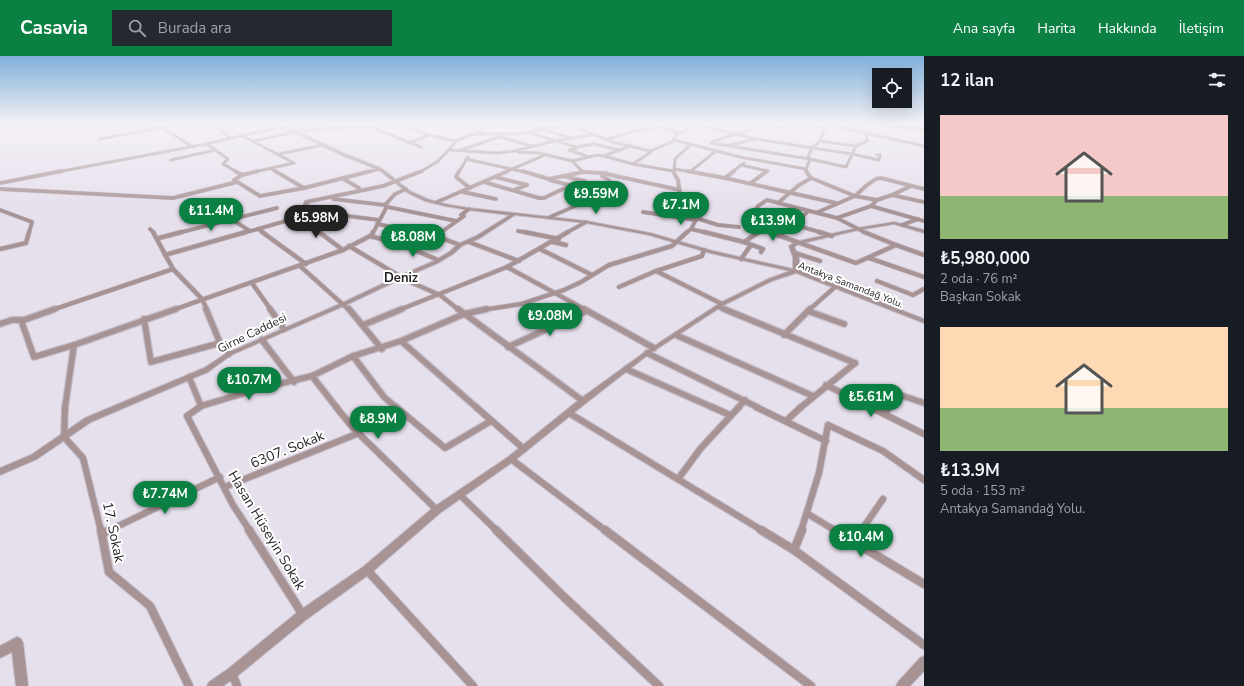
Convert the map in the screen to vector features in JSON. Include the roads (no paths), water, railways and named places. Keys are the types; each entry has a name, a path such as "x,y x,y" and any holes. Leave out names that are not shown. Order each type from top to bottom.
{"street":[{"path":"0,183 164,152"},
{"path":"171,160 204,152"},
{"path":"218,152 228,159 223,164 242,175"},
{"path":"275,152 294,163 242,175 234,180 260,196 304,188 380,170"},
{"path":"278,154 286,152"},
{"name":"Antakya Samandağ Yolu.","path":"340,152 380,170 406,189 426,200 469,209 550,217 619,227 679,241 704,250 796,271 924,321"},
{"path":"317,212 305,204 306,202 398,183 420,172 447,152"},
{"path":"470,188 456,177 466,159 472,152"},
{"path":"482,152 502,152"},
{"path":"525,152 572,161 589,157 604,156 633,164 691,171 751,183 836,203"},
{"path":"576,152 589,157"},
{"path":"604,156 612,152"},
{"path":"633,164 650,152"},
{"path":"681,152 674,159 674,170 678,180 680,194 684,203 696,219"},
{"path":"691,171 714,152"},
{"path":"723,152 806,169"},
{"path":"768,152 810,159 846,167 852,154"},
{"path":"810,152 808,157 810,159 806,169 807,174 811,178 855,196 877,200"},
{"path":"841,152 878,160 880,156 877,155"},
{"path":"437,202 462,192 523,163 545,155"},
{"path":"725,178 749,158"},
{"path":"466,159 514,168 569,186 576,186 596,192 614,186 609,180 602,176 606,173"},
{"path":"572,161 583,172"},
{"path":"741,165 767,171 751,183"},
{"path":"271,169 304,188"},
{"path":"550,179 583,172 606,173 680,190"},
{"path":"563,176 585,181 576,186"},
{"path":"495,177 526,185 514,190"},
{"path":"342,178 360,188"},
{"path":"778,202 804,181 811,178"},
{"path":"818,212 855,196 867,184 876,179 881,178 924,189"},
{"path":"173,198 237,182"},
{"path":"483,182 538,198 544,198 569,186"},
{"path":"837,218 870,206 877,200 892,195 907,186 911,186"},
{"path":"0,188 173,198 182,200"},
{"path":"24,320 22,323 34,357 74,345 343,250 370,236 386,208 385,205 395,194 406,189"},
{"path":"462,192 496,199"},
{"path":"550,217 598,196 596,192"},
{"path":"892,195 924,202"},
{"path":"328,198 385,205 388,207 456,221"},
{"path":"896,245 856,263 754,227 756,218 752,216 758,206 767,200 778,202 837,218 875,238 896,245 924,255"},
{"path":"870,206 924,220"},
{"path":"158,238 277,208"},
{"path":"436,236 464,216 461,215 469,209"},
{"path":"0,210 32,222 26,243 0,249"},
{"path":"778,236 795,225 808,211"},
{"path":"165,255 317,212 378,222 436,236 460,245"},
{"path":"643,212 696,219 718,225 739,226"},
{"name":"Girne Caddesi","path":"0,472 34,457 88,420 206,370 229,354 344,304 438,260 451,253 460,245 469,242 514,214"},
{"path":"298,217 343,250"},
{"path":"230,219 250,231"},
{"path":"189,377 201,406 258,389 294,382 312,376 353,356 382,349 464,314 521,304 581,282 609,265 672,246 691,229 696,219"},
{"path":"902,225 918,219"},
{"path":"363,325 507,267 559,239 586,222"},
{"path":"213,686 232,673 303,616 367,570 437,510 511,459 583,401 650,350 720,306 770,280 796,271 795,253 791,246 797,243 832,236 858,228 894,223 924,232"},
{"path":"795,225 832,236"},
{"path":"150,229 158,238 173,269 202,299 220,343 229,354"},
{"path":"258,229 306,264"},
{"path":"691,229 744,242 762,249 761,252"},
{"path":"744,242 763,230"},
{"path":"518,231 559,239"},
{"path":"370,236 400,244 438,260"},
{"path":"469,242 519,261"},
{"path":"553,242 566,245"},
{"path":"741,259 751,245"},
{"path":"349,246 401,276 440,295 508,347 583,401"},
{"path":"540,249 592,274"},
{"path":"619,287 656,271 702,256 704,250"},
{"path":"795,253 820,261"},
{"path":"869,258 924,277"},
{"path":"300,266 344,304 382,349"},
{"path":"507,267 586,311 715,387 745,400 826,441"},
{"path":"0,324 12,320 24,320 173,269"},
{"path":"656,271 720,306 784,336 855,363 826,385 786,421"},
{"path":"877,281 913,295 923,290"},
{"path":"252,283 256,291 284,329"},
{"path":"784,336 808,311 835,287"},
{"path":"508,347 586,311"},
{"path":"808,311 844,324"},
{"path":"144,320 151,362 220,343"},
{"path":"676,335 813,396"},
{"path":"262,340 294,382"},
{"path":"401,341 524,449"},
{"path":"64,437 64,417 74,345"},
{"path":"353,356 384,397 445,448 491,421"},
{"path":"626,369 730,415"},
{"path":"312,376 359,433 437,510"},
{"path":"826,385 924,434"},
{"path":"884,414 900,395 924,404"},
{"path":"678,479 701,448 745,400"},
{"name":"Hasan Hüseyin Sokak","path":"201,406 187,416 233,505 303,616"},
{"path":"569,413 794,550 924,645"},
{"path":"794,550 808,514 826,441 828,425 883,451 924,480"},
{"name":"6307. Sokak","path":"224,487 359,433"},
{"name":"17. Sokak","path":"64,437 83,458 102,534 109,572 150,606 189,686"},
{"path":"511,459 811,686"},
{"path":"102,534 220,478"},
{"path":"460,495 564,597 659,686"},
{"path":"854,541 884,500"},
{"path":"808,514 924,584"},
{"path":"367,570 473,686"},
{"path":"0,652 17,643 22,686"},
{"path":"902,686 924,662"},
{"path":"232,673 237,686"}],"district":[{"name":"Deniz","path":"401,277"}]}
